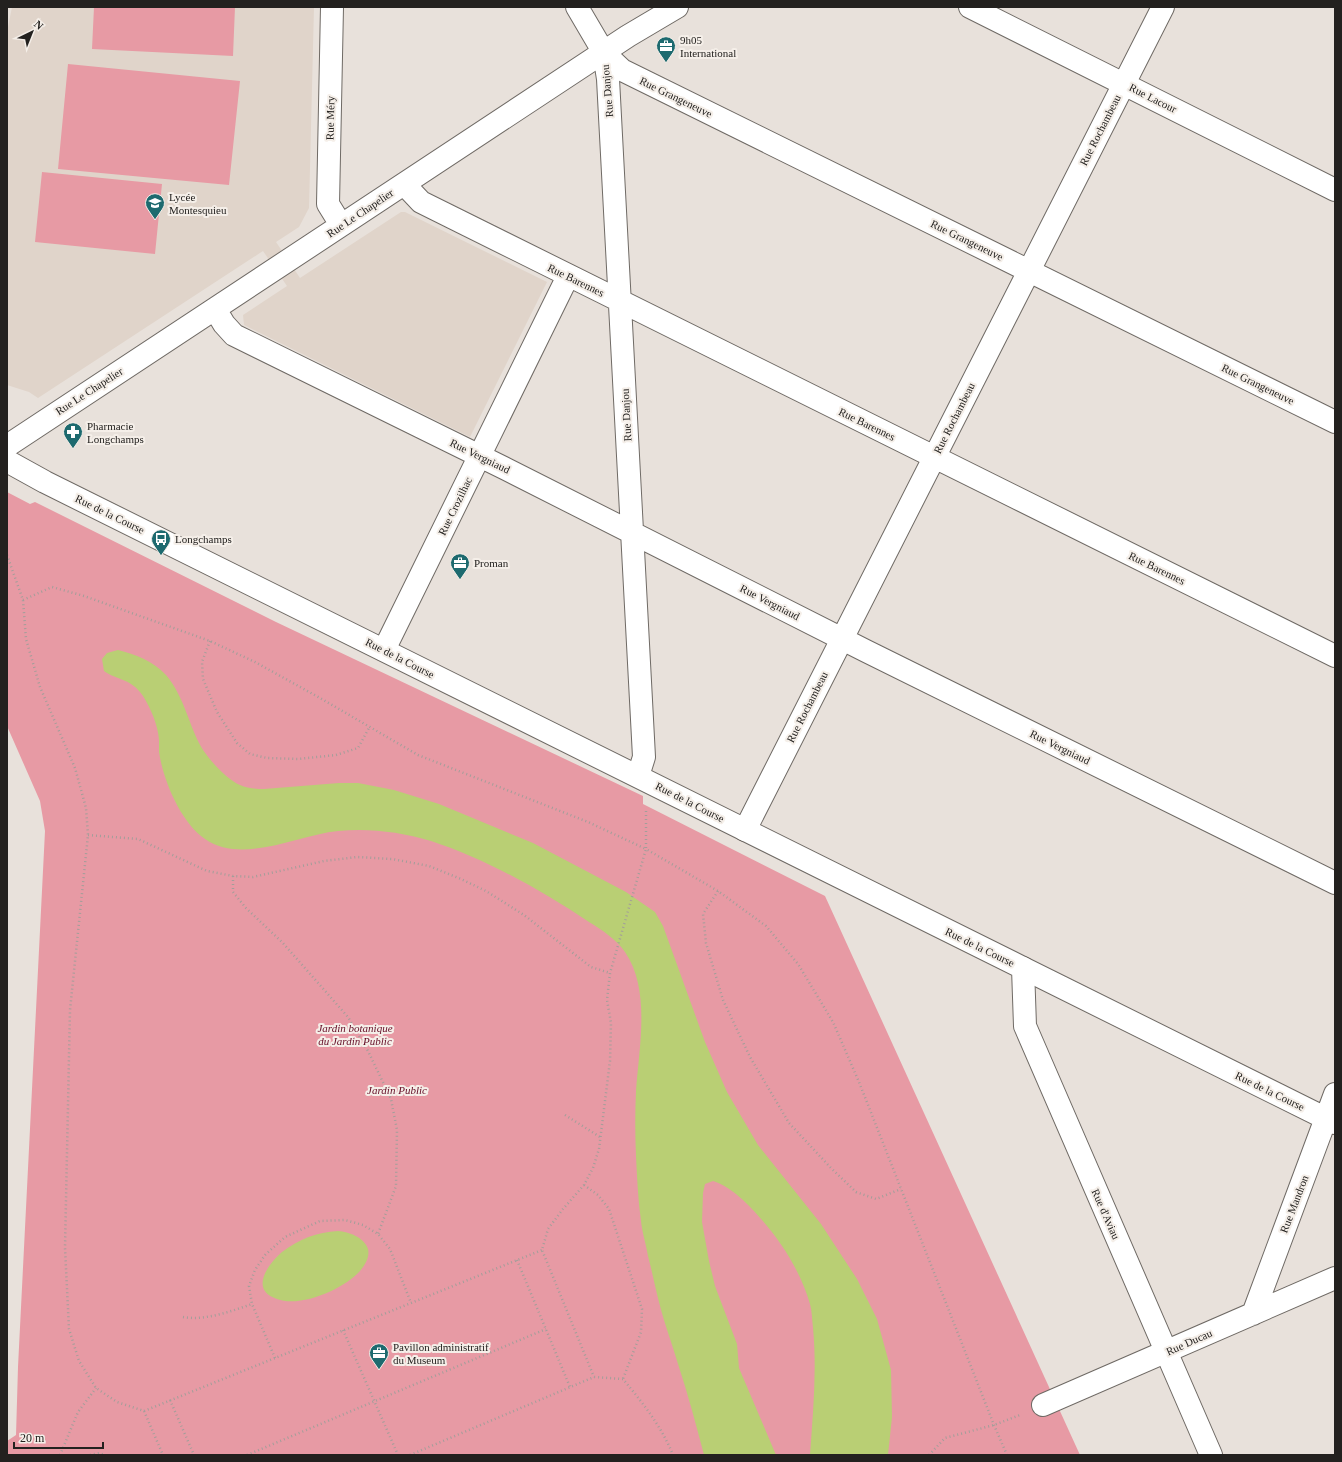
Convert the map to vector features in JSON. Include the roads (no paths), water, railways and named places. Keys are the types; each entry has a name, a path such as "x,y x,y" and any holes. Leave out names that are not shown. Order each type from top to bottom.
{"street":[{"name":"Rue Méry","path":"332,7 328,204 342,225"},
{"path":"577,7 604,52"},
{"name":"Rue Le Chapelier","path":"7,446 604,52 676,7"},
{"name":"Rue Lacour","path":"970,7 1335,190"},
{"name":"Rue Rochambeau","path":"745,830 1163,7"},
{"name":"Rue Grangeneuve","path":"604,52 622,70 1335,422"},
{"name":"Rue Danjou","path":"604,52 608,79 644,757 638,776"},
{"name":"Rue Barennes","path":"404,184 421,202 1335,656"},
{"name":"Rue Crozilhac","path":"384,650 568,276"},
{"name":"Rue Vergniaud","path":"215,309 224,324 234,335 480,456 842,639 1335,883"},
{"name":"Rue de la Course","path":"7,462 1330,1121"},
{"name":"Rue d'Aviau","path":"1023,968 1025,1026 1211,1455"},
{"name":"Rue Mandron","path":"1252,1314 1330,1121 1335,1094"},
{"name":"Rue Ducau","path":"1043,1405 1335,1278"}],"place":[{"name":"9h05 International","path":"666,63"},
{"name":"Lycée Montesquieu","path":"155,220"},
{"name":"Pharmacie Longchamps","path":"73,449"},
{"name":"Longchamps","path":"161,556"},
{"name":"Proman","path":"460,580"},
{"name":"Pavillon administratif du Museum","path":"379,1370"}],"park label":[{"name":"Jardin botanique du Jardin Public","path":"355,1034"},
{"name":"Jardin Public","path":"397,1090"}]}
